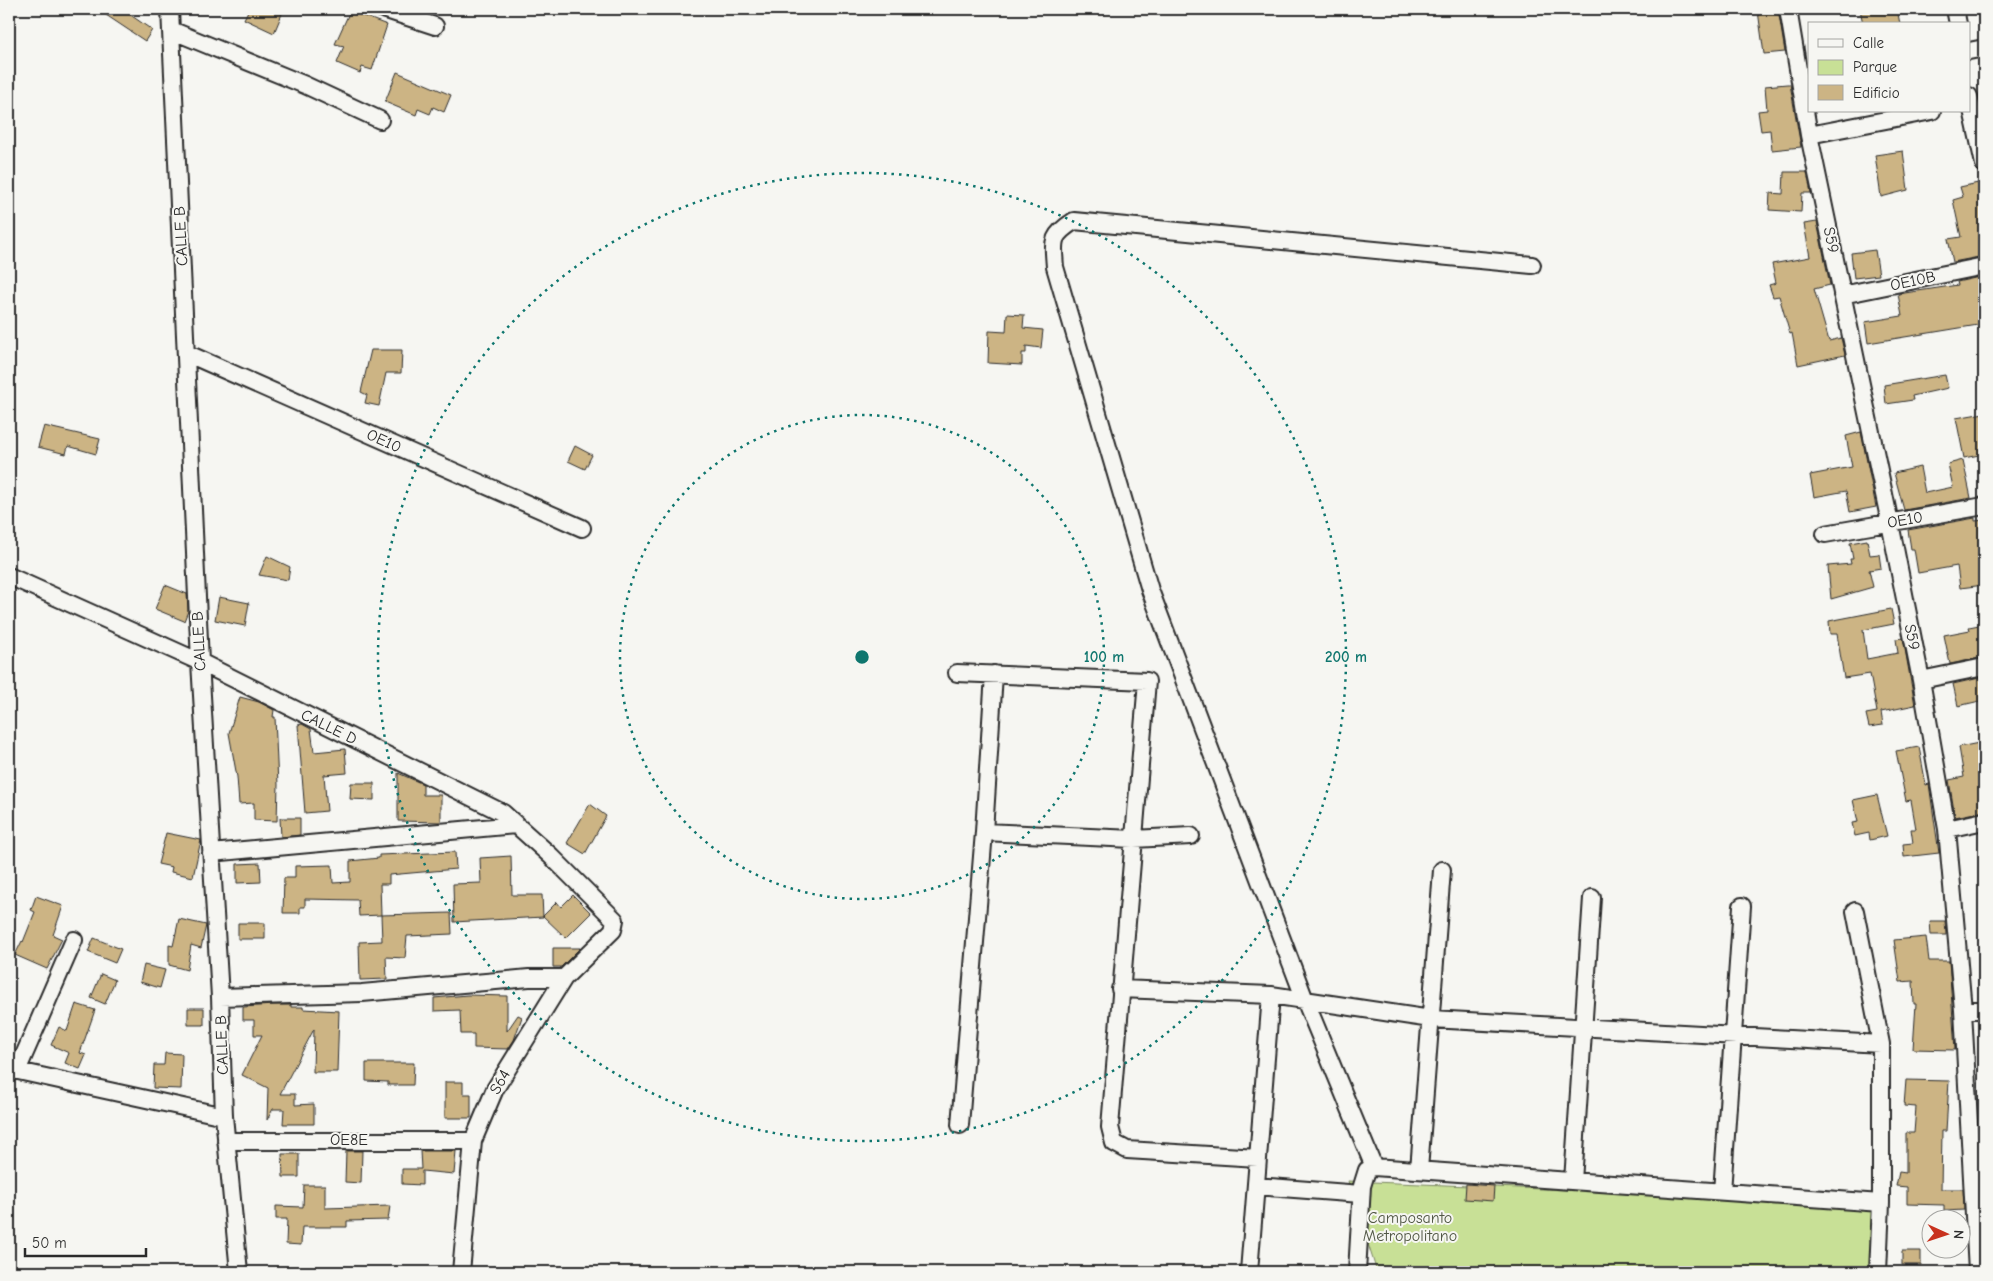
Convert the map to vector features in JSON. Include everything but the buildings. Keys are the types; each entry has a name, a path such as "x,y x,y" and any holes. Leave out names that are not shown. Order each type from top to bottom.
{"street":[{"name":"CALLE B","path":"170,9 200,662 220,997 224,1116 239,1272"},
{"path":"384,9 436,26"},
{"name":"S59","path":"1788,9 1809,134 1890,523 1921,680 1947,829 1979,1224 1977,1272"},
{"path":"1955,9 1958,22"},
{"path":"171,30 305,85 380,120"},
{"path":"1970,51 1984,48"},
{"path":"1970,101 1984,164"},
{"path":"1809,134 1927,112"},
{"path":"1374,1167 1305,1000 1150,590 1055,267 1054,244 1059,231 1074,221 1532,265"},
{"name":"OE10B","path":"1842,295 1984,266"},
{"name":"OE10","path":"186,354 582,528"},
{"name":"OE10","path":"1825,534 1984,506"},
{"name":"CALLE D","path":"9,576 200,662 503,813 551,856 612,916 615,925"},
{"path":"1921,680 1984,667"},
{"path":"957,673 1147,681 1110,1127 1114,1143 1127,1150 1258,1158"},
{"path":"960,1125 984,832 994,674"},
{"path":"1947,829 1984,821"},
{"path":"211,853 516,824"},
{"path":"984,832 1133,839 1191,836"},
{"path":"1420,1170 1442,870"},
{"path":"1573,1181 1592,898"},
{"path":"1722,1192 1742,906"},
{"path":"1855,911 1881,1044 1881,1203 1878,1272"},
{"name":"S64","path":"461,1272 473,1141 495,1089 564,978 613,930 615,925"},
{"path":"74,940 13,1070 224,1116"},
{"path":"220,997 362,993 528,978 564,978"},
{"path":"1120,989 1271,995 1431,1019 1881,1044"},
{"path":"1249,1272 1271,995"},
{"path":"1963,1010 1984,1010"},
{"name":"OE8E","path":"226,1141 473,1141"},
{"path":"1357,1272 1363,1178 1367,1170 1374,1167 1881,1203"},
{"path":"1256,1186 1361,1194"}],"green space":[{"name":"Camposanto Metropolitano","path":"1348,1181 1881,1203 1886,1272 1377,1272"}]}
